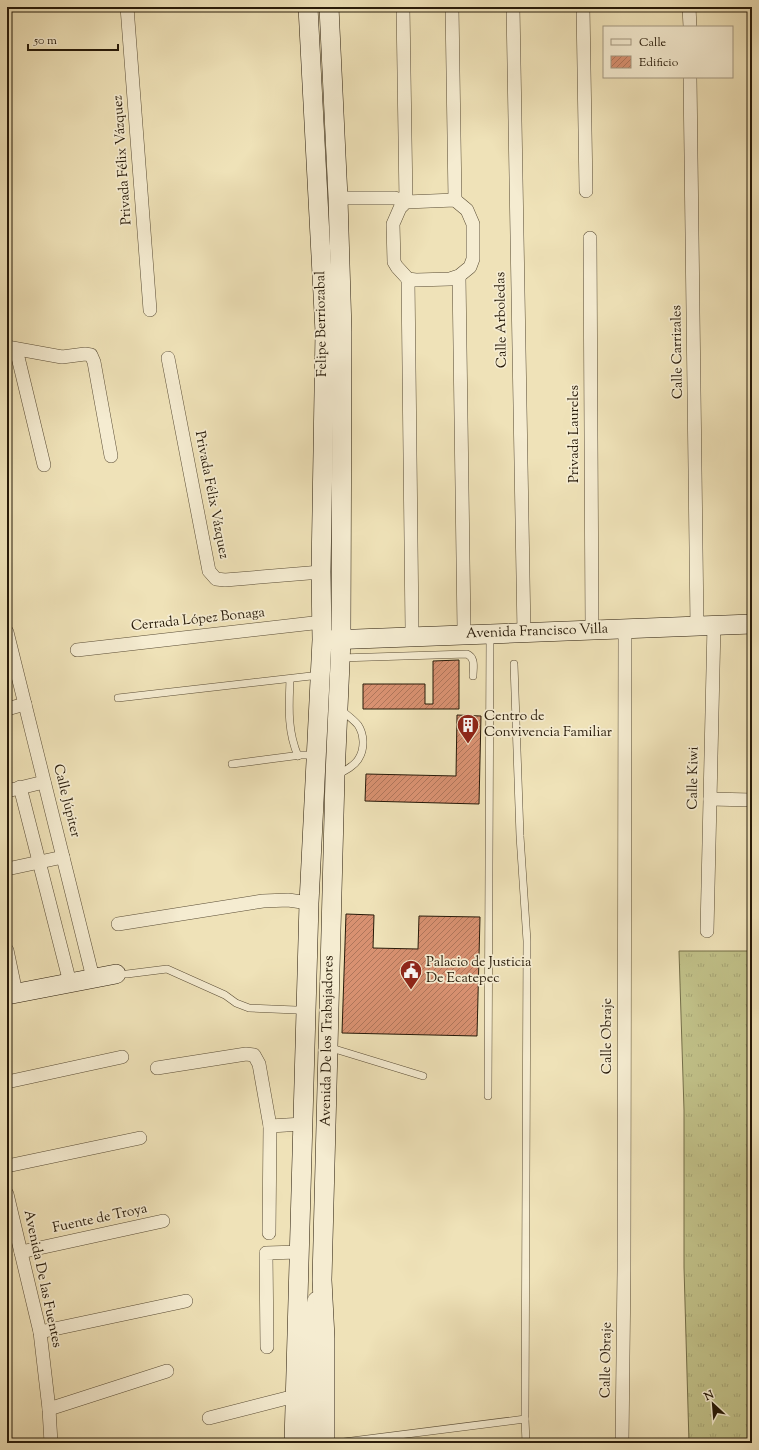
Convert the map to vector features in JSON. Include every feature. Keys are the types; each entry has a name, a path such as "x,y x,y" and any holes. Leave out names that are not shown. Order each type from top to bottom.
{"main road":[{"name":"Felipe Berriozabal","path":"308,7 324,332 321,572 322,631"},
{"name":"Felipe Berriozabal","path":"328,7 338,203 342,330 340,649"},
{"name":"Avenida Francisco Villa","path":"322,631 340,649 488,631 524,633 752,624"},
{"name":"Avenida De los Trabajadores","path":"294,1443 309,903 307,756 320,674 322,631"},
{"name":"Avenida De los Trabajadores","path":"325,1443 326,1338 322,1280 335,776 340,649"},
{"path":"12,994 93,978 122,974"},
{"path":"308,1443 310,1335 322,1280"}],"street":[{"name":"Privada Félix Vázquez","path":"127,7 150,310"},
{"path":"338,203 394,198 406,202 455,200 467,210 473,224 473,259 470,267 459,276 450,279 416,280 408,278 394,262 393,224 400,208 406,202 403,7"},
{"path":"452,7 455,200"},
{"name":"Calle Arboledas","path":"513,7 524,633"},
{"path":"583,7 586,191"},
{"path":"689,7 690,26"},
{"name":"Calle Carrizales","path":"690,78 705,626"},
{"path":"338,203 383,207 389,209 396,215"},
{"name":"Privada Laureles","path":"590,238 592,630"},
{"path":"459,276 464,629"},
{"path":"408,278 412,629"},
{"path":"44,465 12,348 62,357 85,354 91,355 94,362 111,456"},
{"name":"Privada Félix Vázquez","path":"168,358 210,571 216,579 225,580 321,572"},
{"path":"752,624 752,633"},
{"name":"Calle Kiwi","path":"705,626 710,799 707,931"},
{"path":"392,630 464,629 488,631"},
{"name":"Calle Obraje","path":"622,1443 624,1270 625,629"},
{"name":"Cerrada López Bonaga","path":"77,650 322,631"},
{"name":"Calle Júpiter","path":"7,632 93,978"},
{"path":"7,709 25,704"},
{"path":"7,791 44,782"},
{"path":"20,787 70,983"},
{"path":"710,799 752,800"},
{"path":"7,869 63,858"},
{"path":"118,924 263,901 288,900 309,903"},
{"path":"7,950 12,994"},
{"path":"157,1068 246,1054 254,1055 259,1064 270,1126 269,1233"},
{"path":"7,1082 122,1057"},
{"path":"270,1126 303,1124"},
{"path":"7,1166 140,1138"},
{"name":"Avenida De las Fuentes","path":"7,1194 40,1332 49,1409 51,1443"},
{"name":"Fuente de Troya","path":"21,1252 163,1221"},
{"path":"267,1347 266,1253 299,1252"},
{"path":"40,1332 186,1301"},
{"path":"49,1409 167,1371"},
{"path":"209,1418 295,1396"}],"lane":[{"path":"488,631 488,1096"},
{"path":"340,649 467,654 473,658 474,676"},
{"path":"514,664 520,836 527,941 526,1443"},
{"path":"118,698 290,679 320,674"},
{"path":"290,679 289,720 292,742 307,756"},
{"path":"335,776 351,766 359,758 363,747 363,737 358,725 338,707"},
{"path":"232,764 307,756"},
{"path":"122,974 167,970 218,992 236,1003 249,1008 306,1009"},
{"path":"328,1047 423,1076"},
{"path":"336,1443 525,1419"}],"green space":[{"path":"679,951 752,951 752,1443 689,1443 684,1267 684,1110"}],"building":[{"name":"Centro de Convivencia Familiar","path":"459,660 459,709 363,709 363,684 425,684 425,704 433,704 433,661"},
{"name":"Centro de Convivencia Familiar","path":"457,715 481,716 479,804 365,801 366,774 456,776"},
{"name":"Palacio de Justicia De Ecatepec","path":"346,914 374,915 373,948 418,949 419,916 480,917 477,1036 342,1033"}],"place":[{"name":"Centro de Convivencia Familiar","path":"468,744"},
{"name":"Palacio de Justicia De Ecatepec","path":"411,990"}]}
